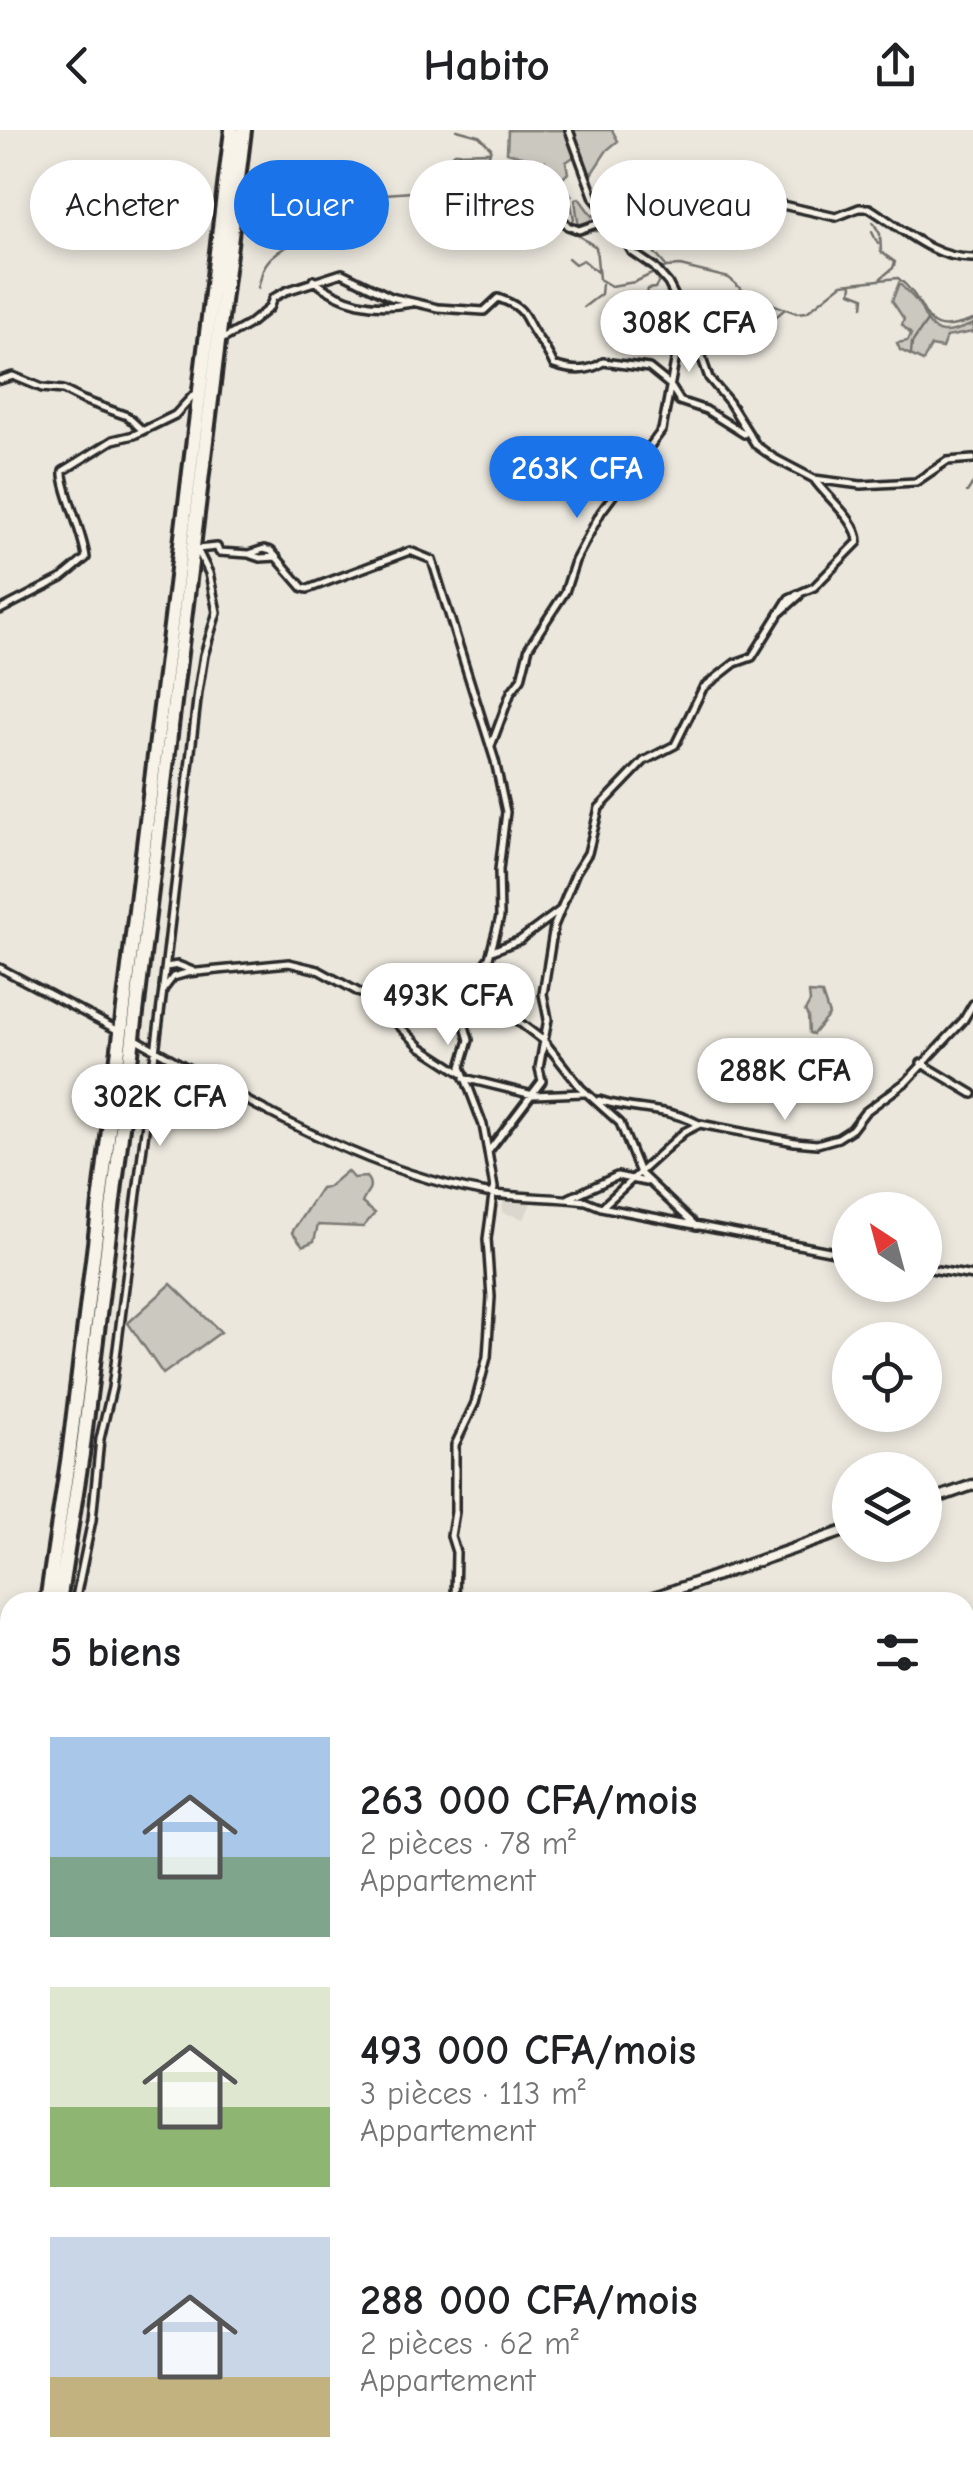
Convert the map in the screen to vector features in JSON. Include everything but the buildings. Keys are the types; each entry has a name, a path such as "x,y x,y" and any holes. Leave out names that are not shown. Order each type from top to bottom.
{"highway":[{"path":"61,1592 82,1454 126,1034 232,130"},
{"path":"48,1592 195,546 244,130"}],"street":[{"path":"569,130 590,187"},
{"path":"787,206 836,217 868,208 931,248 950,257 973,258"},
{"path":"631,250 660,272 678,302 709,378 756,445"},
{"path":"218,342 248,325 268,308 273,298 312,280 349,274 383,294 438,308 470,308 478,312 498,298 526,315 554,365 580,370 596,368 603,362 646,368 670,385 680,401 706,410 739,429 792,470 814,480 861,486 916,482 947,462 973,459"},
{"path":"312,280 332,296 358,304 385,308 414,302"},
{"path":"490,748 521,679 529,646 565,592 575,562 601,512 660,436 680,340 678,302"},
{"path":"0,380 13,376 42,388 62,390 127,416 144,430"},
{"path":"0,610 62,578 86,558 73,503 61,478 63,471 113,440 175,416 200,388"},
{"path":"668,406 680,401"},
{"path":"488,1152 542,1081 539,1068 548,1019 543,994 554,926 588,853 593,824 602,803 644,760 675,745 703,688 734,663 752,657 790,598 814,587 860,539 850,520 814,480"},
{"path":"195,546 249,554 264,549 277,557 302,588 308,589 410,552 432,560 490,748 507,819 499,870 499,923 489,955 461,1000 469,1040 463,1076 482,1125 493,1193 486,1239 492,1297 488,1358 475,1403 454,1445 455,1512 451,1536 456,1552 455,1592"},
{"path":"77,1592 119,1342 198,692 217,612 209,573 195,546"},
{"path":"489,955 520,940 561,910"},
{"path":"489,955 515,1019 544,1041 586,1093 624,1128 636,1174"},
{"path":"163,990 173,977 196,972 289,963 318,970 373,1000 421,1047 463,1076 534,1096 586,1093"},
{"path":"166,967 178,965 196,972"},
{"path":"0,968 279,1117 375,1161 493,1193 568,1199 832,1251"},
{"path":"476,979 485,974 496,976"},
{"path":"596,1099 640,1109 672,1111 700,1124 794,1142 825,1143 846,1134 865,1112 907,1081 963,1021 973,1004"},
{"path":"920,1064 973,1094"},
{"path":"601,1207 684,1132 700,1124"},
{"path":"568,1199 604,1180 636,1174 696,1226"},
{"path":"942,1271 973,1276"},
{"path":"942,1496 973,1485"},
{"path":"669,1592 832,1535"}],"shaded area":[{"path":"508,130 612,130 618,141 600,160 590,160 590,194 575,156 569,160 533,160 507,152"},
{"path":"579,198 590,213 590,231 578,222 575,200"},
{"path":"899,283 917,301 935,330 947,332 973,324 973,332 946,337 942,348 931,346 923,361 900,350 897,343 908,341 911,334 902,325 904,319 892,301"},
{"path":"809,993 822,994 829,1015 813,1034 809,1033 805,1011"},
{"path":"347,1171 353,1178 366,1177 369,1181 362,1203 375,1213 363,1227 318,1225 314,1241 303,1246 292,1232 321,1188"},
{"path":"504,1194 534,1197 524,1219 502,1212"},
{"path":"171,1284 221,1332 163,1374 128,1323"}],"waterway":[{"path":"457,130 479,136 491,148 490,160"},
{"path":"258,288 264,267 273,256 342,220 351,212 357,196 412,192 455,153 489,152"},
{"path":"570,199 574,219 570,226"},
{"path":"873,222 880,234 881,252 895,262 881,278"},
{"path":"570,230 596,247 599,279 611,286 680,266 729,278 749,296 797,313 807,312 842,284 898,278 934,324 955,325 973,320"},
{"path":"872,232 878,244"},
{"path":"653,251 665,265"},
{"path":"568,258 575,264 583,260 597,272"},
{"path":"641,347 648,289 655,288 661,278"},
{"path":"584,307 601,294 602,284"},
{"path":"852,285 851,292 864,297 863,307"},
{"path":"635,340 634,328 644,304"},
{"path":"771,321 785,309"},
{"path":"911,354 912,343 927,321"},
{"path":"967,492 973,483"}]}
